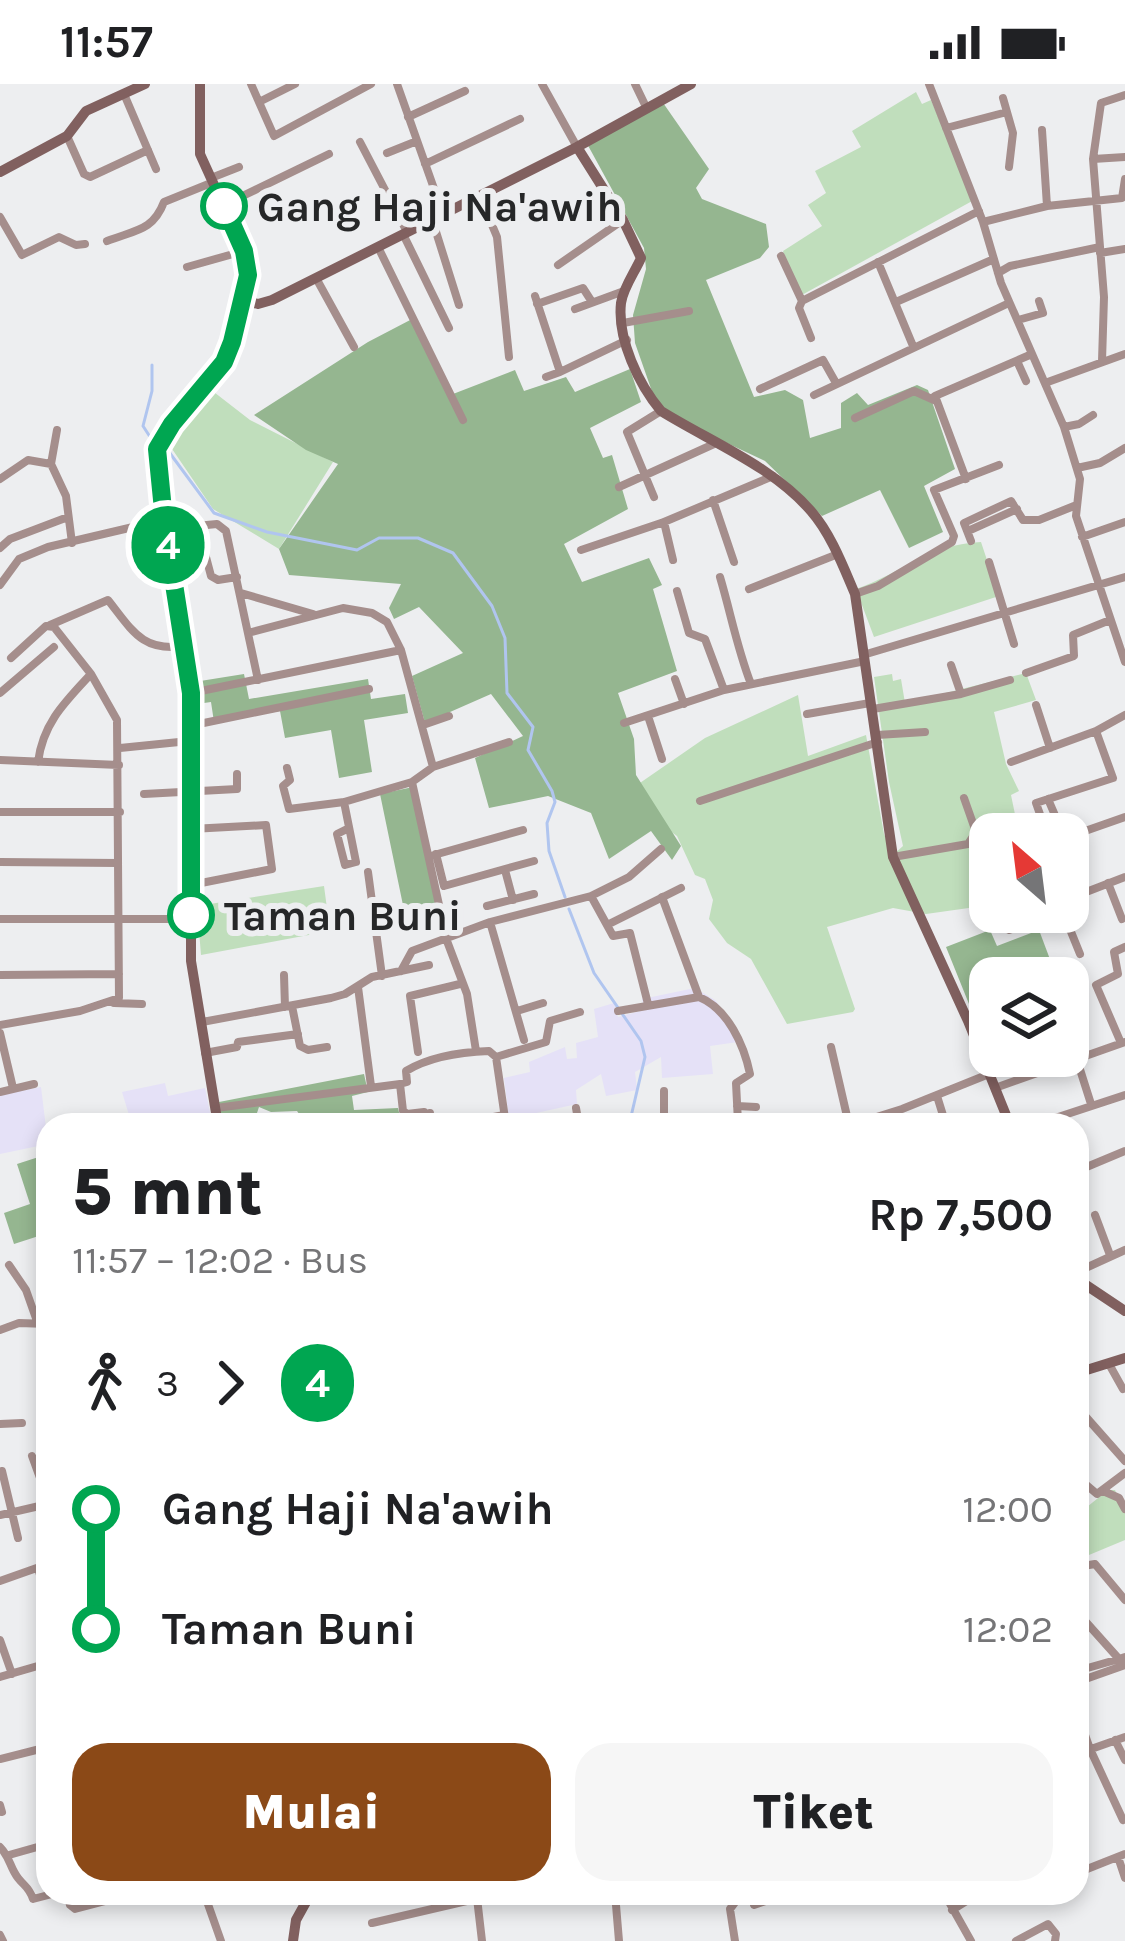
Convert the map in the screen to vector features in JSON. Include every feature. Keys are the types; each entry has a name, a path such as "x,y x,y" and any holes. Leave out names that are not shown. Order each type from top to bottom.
{"main road":[{"path":"1,169 67,136 86,111 145,84"},
{"path":"200,84 200,154 244,251 248,275 224,362 157,449 191,693 191,962 217,1113"},
{"path":"243,300 258,304 272,300 577,147 691,84"},
{"path":"577,147 641,258 622,291 621,303 639,379 661,411 773,476 814,514 838,554 855,594 893,856 916,916 969,1023"},
{"path":"990,1077 1005,1113"},
{"path":"1089,1289 1125,1311"},
{"path":"1089,1370 1125,1358"},
{"path":"292,1941 304,1905"}],"street":[{"path":"251,84 274,136 371,84"},
{"path":"259,102 296,84"},
{"path":"397,84 425,164 459,305"},
{"path":"542,84 577,147"},
{"path":"635,84 647,109"},
{"path":"929,84 983,222 998,274 1064,427 1080,483 1074,506 1123,656"},
{"path":"408,117 465,91"},
{"path":"124,94 156,169"},
{"path":"1102,362 1104,297 1093,159 1101,103 1125,95"},
{"path":"1003,98 1013,133 1010,166"},
{"path":"946,128 1007,112"},
{"path":"425,164 520,119"},
{"path":"1042,130 1047,206"},
{"path":"67,136 87,176 148,150"},
{"path":"387,153 417,141"},
{"path":"360,142 449,328"},
{"path":"224,205 329,154"},
{"path":"1093,159 1125,157"},
{"path":"107,241 153,224 164,202 239,167"},
{"path":"983,222 1047,206 1123,198 1125,178"},
{"path":"480,196 497,237 509,357"},
{"path":"811,338 799,308 802,302 979,211"},
{"path":"0,217 22,255 59,237 85,244"},
{"path":"558,265 623,220"},
{"path":"378,247 463,420"},
{"path":"998,274 1010,266 1125,249"},
{"path":"187,267 244,251"},
{"path":"782,256 802,302"},
{"path":"896,302 994,259"},
{"path":"878,262 914,346"},
{"path":"316,278 354,347"},
{"path":"560,372 536,300 584,288 592,302"},
{"path":"574,309 622,291"},
{"path":"617,304 622,291"},
{"path":"1018,320 1043,314 1039,302"},
{"path":"814,395 1010,303"},
{"path":"623,323 689,311"},
{"path":"546,377 627,340"},
{"path":"934,400 1032,354"},
{"path":"1045,383 1125,354"},
{"path":"760,389 824,360 836,383"},
{"path":"1017,361 1025,380"},
{"path":"855,418 914,391 934,400 966,478"},
{"path":"654,496 627,433 661,411"},
{"path":"1064,427 1094,415"},
{"path":"57,430 52,464 66,496 72,543"},
{"path":"619,488 714,444"},
{"path":"1077,468 1100,463 1125,448"},
{"path":"0,479 28,460 52,464"},
{"path":"855,594 878,586 952,542 955,538 934,490 999,465"},
{"path":"581,550 664,522 773,476"},
{"path":"712,500 734,562"},
{"path":"971,542 966,527 1011,501 1022,519 1031,521 1074,506"},
{"path":"0,548 10,539 68,517"},
{"path":"664,522 674,560"},
{"path":"1082,537 1125,522"},
{"path":"0,585 19,560 72,543 164,525 224,527 258,680"},
{"path":"201,538 211,575 218,580 237,577"},
{"path":"749,589 838,554"},
{"path":"989,562 1014,644"},
{"path":"720,577 733,635 751,684"},
{"path":"624,723 724,690 864,658 1125,577"},
{"path":"676,591 689,633 705,639 724,690"},
{"path":"240,592 314,614"},
{"path":"11,658 31,636 108,600 151,645 184,646"},
{"path":"248,633 344,608 372,613 387,622 401,650 433,767"},
{"path":"1026,674 1075,656 1073,635 1109,620"},
{"path":"13,1088 0,1029 119,998 117,720 91,674 50,625"},
{"path":"0,693 54,647"},
{"path":"191,693 401,650"},
{"path":"951,664 961,694"},
{"path":"38,761 53,715 91,674"},
{"path":"675,679 684,704"},
{"path":"807,714 961,694 1010,680"},
{"path":"189,726 369,689"},
{"path":"1036,705 1050,748"},
{"path":"1011,761 1125,715"},
{"path":"423,725 448,716"},
{"path":"648,716 662,759"},
{"path":"1039,813 1035,805 1113,778 1096,730"},
{"path":"700,801 878,739 925,732"},
{"path":"120,748 189,740"},
{"path":"287,768 290,780 283,786 289,809 344,802 412,782 433,767 508,742"},
{"path":"0,760 119,765"},
{"path":"144,794 237,789 237,774"},
{"path":"412,782 447,941 467,994 476,1052"},
{"path":"893,856 968,844 976,832 964,798"},
{"path":"1048,799 1055,813"},
{"path":"344,802 349,828"},
{"path":"0,812 120,812"},
{"path":"1089,829 1125,818"},
{"path":"191,829 266,825 272,869 191,885"},
{"path":"431,856 523,830"},
{"path":"401,971 412,951 490,922 591,896 628,877 661,849"},
{"path":"431,856 444,886 534,862"},
{"path":"0,862 118,863"},
{"path":"505,869 513,900"},
{"path":"368,872 382,976"},
{"path":"1089,890 1125,877"},
{"path":"1108,883 1123,919"},
{"path":"609,924 681,888"},
{"path":"488,907 534,894"},
{"path":"591,896 614,936 630,933 648,1004"},
{"path":"662,897 699,997 723,1013 746,1054 750,1074 736,1083 737,1113"},
{"path":"0,919 191,919"},
{"path":"490,922 524,1040"},
{"path":"1072,933 1080,954"},
{"path":"1089,1055 1123,1042 1096,985 1117,975 1114,952 1125,947"},
{"path":"200,1022 345,994 373,977 429,965"},
{"path":"0,975 119,974"},
{"path":"284,975 303,1050 327,1047"},
{"path":"418,1052 410,996 460,984"},
{"path":"358,987 371,1087"},
{"path":"619,1011 699,997"},
{"path":"112,1002 142,1004"},
{"path":"517,1011 543,1003"},
{"path":"496,1057 546,1042 550,1021 580,1012"},
{"path":"206,1053 236,1047 238,1042 298,1034"},
{"path":"831,1047 847,1113"},
{"path":"216,1108 400,1084 407,1082 406,1071 424,1061 489,1051 496,1057 504,1113"},
{"path":"894,1113 982,1077"},
{"path":"994,1088 1027,1077"},
{"path":"1083,1077 1091,1103 1097,1106 1125,1095"},
{"path":"0,1092 34,1084"},
{"path":"400,1084 406,1113"},
{"path":"664,1091 664,1113"},
{"path":"937,1096 942,1113"},
{"path":"1066,1113 1091,1103"},
{"path":"737,1106 756,1107"},
{"path":"576,1108 577,1113"},
{"path":"1089,1166 1125,1151"},
{"path":"1094,1215 1110,1255"},
{"path":"1089,1274 1110,1255 1125,1250"},
{"path":"10,1265 36,1310"},
{"path":"0,1330 19,1323 36,1324"},
{"path":"1109,1364 1123,1389"},
{"path":"0,1424 22,1423"},
{"path":"1089,1426 1125,1461"},
{"path":"32,1456 36,1468"},
{"path":"2,1471 5,1512 18,1538"},
{"path":"1089,1487 1097,1494 1125,1473"},
{"path":"1102,1491 1112,1492 1125,1509"},
{"path":"5,1512 36,1505"},
{"path":"1089,1565 1095,1564 1125,1600"},
{"path":"0,1581 36,1568"},
{"path":"1089,1625 1123,1660"},
{"path":"0,1640 13,1674"},
{"path":"1089,1668 1123,1660"},
{"path":"1089,1676 1123,1660"},
{"path":"0,1677 36,1667"},
{"path":"1090,1749 1120,1739 1125,1760"},
{"path":"1089,1746 1123,1820"},
{"path":"0,1759 36,1750"},
{"path":"0,1847 9,1855 18,1879 36,1898"},
{"path":"9,1855 36,1847"},
{"path":"1089,1868 1121,1856 1125,1878"},
{"path":"209,1905 221,1941"},
{"path":"372,1923 448,1905"},
{"path":"478,1905 482,1941"},
{"path":"616,1905 619,1941"},
{"path":"734,1905 734,1941"},
{"path":"950,1905 970,1941"},
{"path":"952,1910 960,1905"},
{"path":"1016,1941 1048,1924 1056,1934 1054,1941"}],"shaded area":[{"path":"695,988 715,1000 729,1018 738,1042 710,1046 713,1074 662,1078 661,1057 635,1072 637,1090 606,1096 601,1074 576,1090 577,1104 536,1113 508,1113 504,1078 530,1072 529,1062 565,1047 567,1059 577,1058 576,1043 598,1037 594,1009 614,1003 618,1017 644,1010 642,999"},
{"path":"165,1083 168,1096 205,1088 210,1113 128,1113 122,1092"},
{"path":"41,1087 44,1113 36,1113 36,1146 0,1154 0,1095"}],"green space":[{"path":"916,92 922,104 931,100 974,200 800,296 783,251 822,226 808,205 826,193 815,171 861,147 852,131"},
{"path":"659,97 709,169 696,188 702,199 766,224 769,247 760,258 706,280 754,397 785,390 803,400 810,438 841,428 841,403 857,393 868,405 917,385 928,390 955,469 924,486 943,532 909,548 880,490 822,516 765,461 678,420 655,400 635,343 633,315 646,269 644,248 585,140"},
{"path":"414,318 453,394 515,370 524,391 566,377 575,392 630,369 641,402 590,428 603,458 612,455 628,509 564,544 582,582 649,558 662,585 653,589 677,671 618,693 634,739 636,775 681,846 672,860 651,831 609,859 591,813 548,796 489,808 475,758 523,736 491,694 425,723 412,676 463,653 419,607 394,619 389,608 401,584 289,575 279,549 338,464 306,450 254,415"},
{"path":"210,389 250,420 333,462 279,549 213,509 168,443"},
{"path":"981,542 999,596 874,637 856,589 945,548"},
{"path":"1026,673 1036,700 994,712 1006,764 1019,791 1011,795 1015,813 969,813 969,908 926,914 893,908 827,927 855,1009 787,1024 751,959 727,943 709,919 713,900 705,879 695,875 677,836 641,810 637,785 705,738 798,695 808,756 866,735 884,834 893,855 903,846 874,677 892,674 893,681 901,679 905,703"},
{"path":"244,674 249,699 368,679 371,699 405,694 408,713 364,720 372,772 339,778 331,730 285,738 280,711 214,722 211,702 197,704 194,682"},
{"path":"413,787 437,903 404,910 380,794"},
{"name":"Taman Buni","path":"324,886 330,931 201,955 197,906"},
{"path":"982,933 991,933 997,946 1040,933 1049,957 969,957 969,1004 946,947"},
{"path":"364,1074 368,1092 352,1096 354,1110 398,1108 399,1113 271,1112 259,1107 257,1113 220,1113 219,1102"},
{"path":"36,1158 36,1237 14,1244 4,1213 30,1204 17,1164"},
{"path":"1115,1490 1125,1511 1125,1540 1089,1555 1089,1505"}],"waterway":[{"path":"152,365 152,391 143,426 154,443"},
{"path":"169,452 214,513 267,532 357,550 379,538 418,538 453,553 492,606 505,638 507,693 533,727 528,750 555,802 547,823 549,851 565,897"},
{"path":"569,909 594,973 641,1041 645,1057 632,1113"}],"bus line":[{"name":"4","path":"191,915 191,693 157,449 224,362 232,342 248,275 244,251 224,206"}],"place":[{"name":"Gang Haji Na'awih","path":"224,206"},
{"name":"Taman Buni","path":"191,915"}]}
